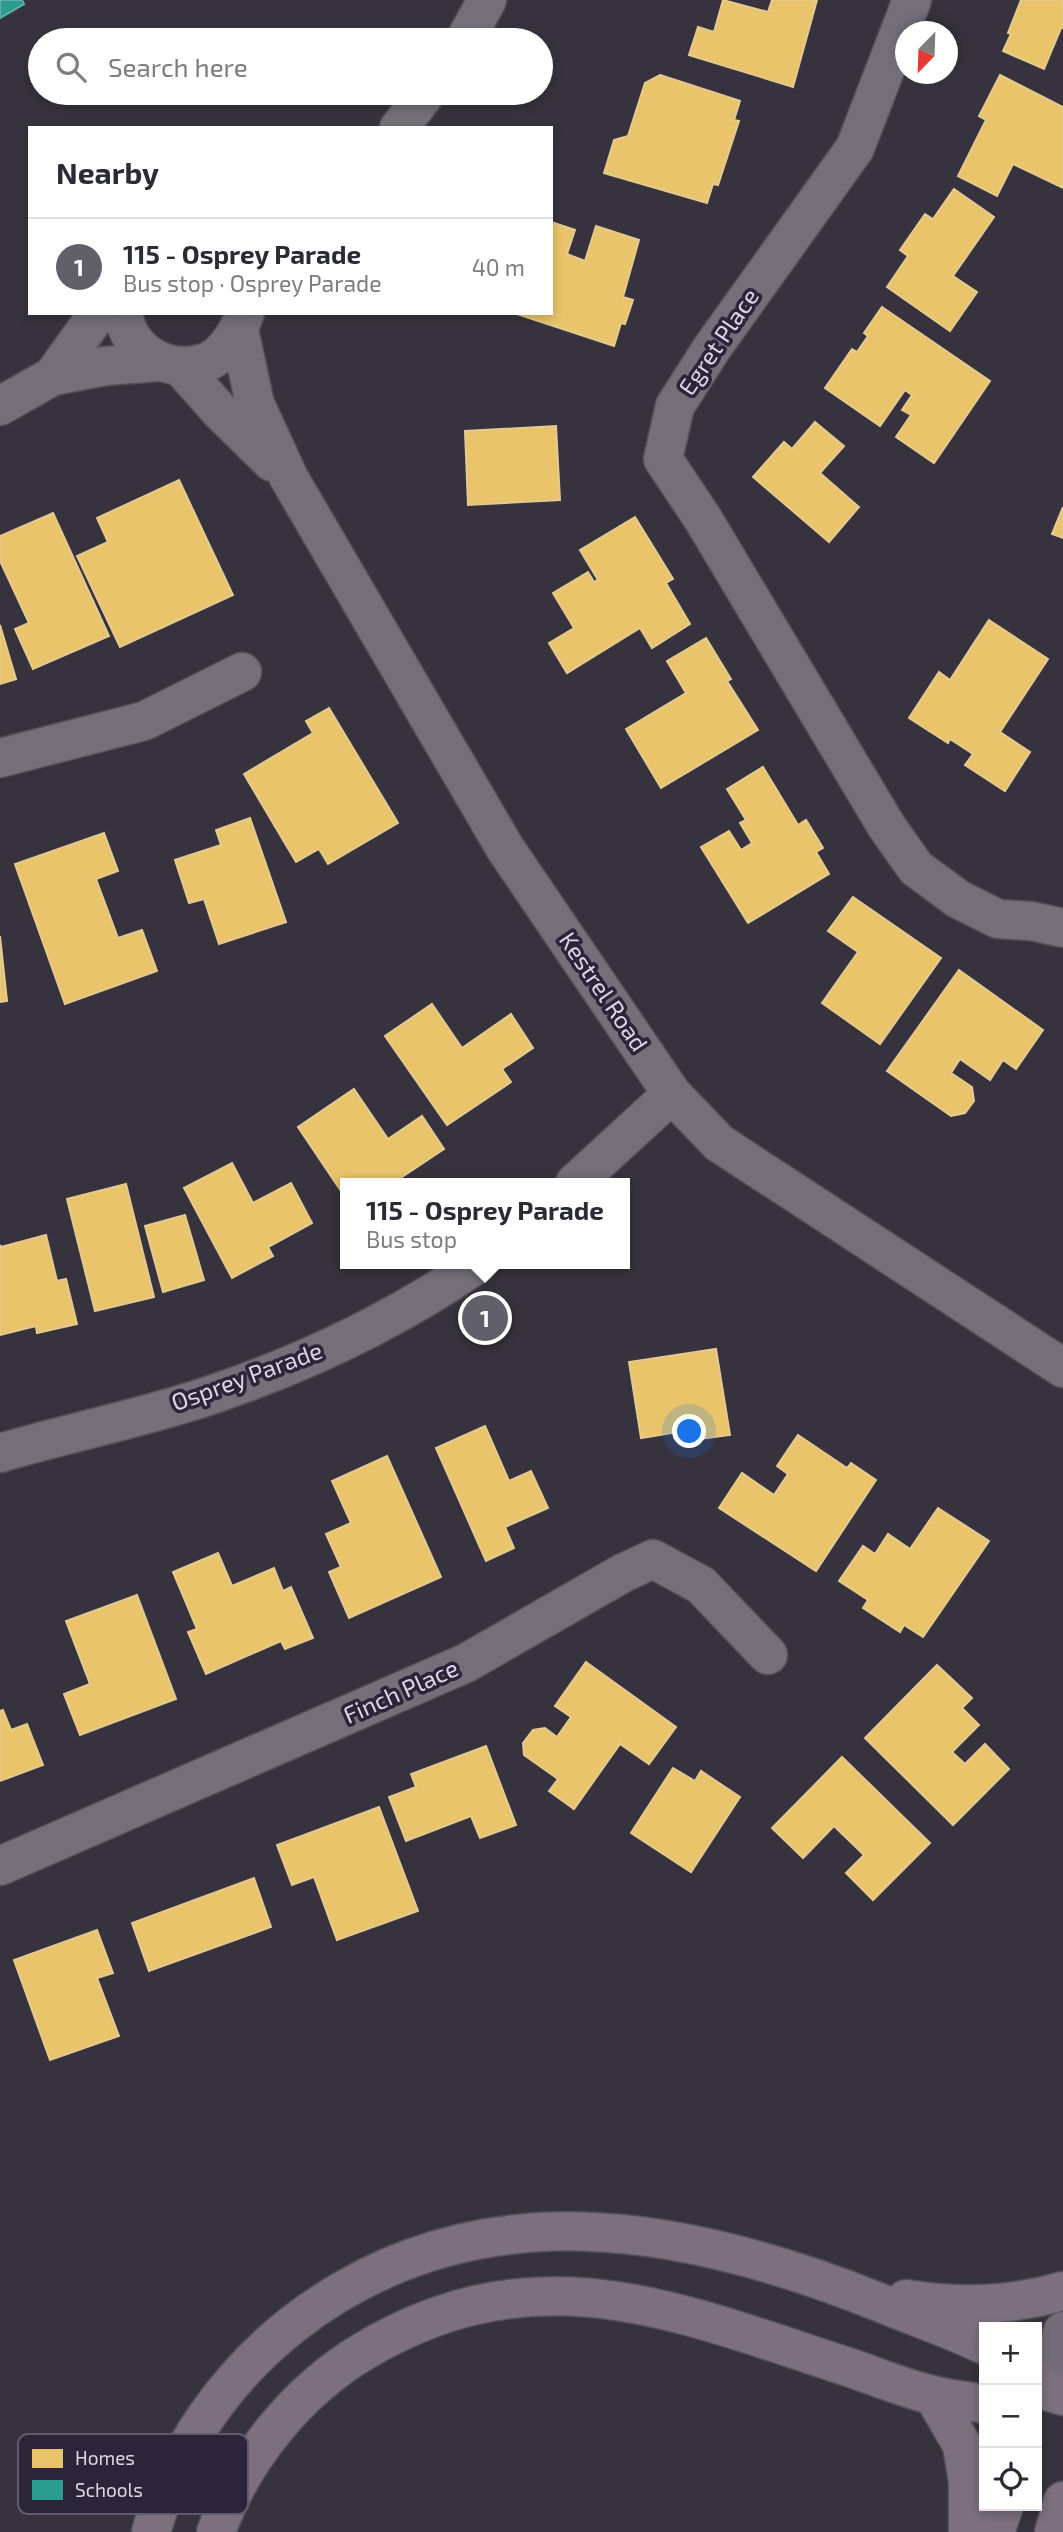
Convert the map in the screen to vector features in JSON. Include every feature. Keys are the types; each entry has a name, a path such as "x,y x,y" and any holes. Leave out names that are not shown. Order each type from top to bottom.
{"highway":[{"path":"194,2434 219,2398 248,2365 310,2311 396,2265 442,2247 488,2237 568,2231 640,2234 694,2243 763,2261 845,2288 979,2343"},
{"path":"845,2288 955,2305 1032,2300 1063,2291"},
{"path":"248,2466 282,2421 314,2388 344,2363 384,2339 423,2321 458,2309 502,2299 553,2295 605,2298 663,2309 933,2395 979,2403"},
{"path":"933,2395 962,2445 968,2482 968,2532"},
{"path":"1054,2532 1063,2501"},
{"path":"995,2532 1002,2511"},
{"path":"151,2532 158,2514"},
{"path":"216,2532 224,2514"}],"main road":[{"path":"1043,2393 1063,2331"}],"street":[{"path":"472,28 487,0"},
{"name":"Egret Place","path":"912,0 855,148 712,348 675,406 663,459 703,519 887,827 916,868 958,899 998,919 1031,921 1063,928"},
{"path":"401,126 417,105"},
{"path":"53,376 97,315"},
{"name":"Kestrel Road","path":"123,315 125,328 139,348 169,364 289,478"},
{"path":"0,406 53,376 105,366 206,362 221,352 242,321"},
{"name":"Kestrel Road","path":"242,321 255,404 289,478 505,848 672,1094 719,1143 1063,1368"},
{"path":"0,758 144,721 242,671"},
{"path":"580,1178 672,1094"},
{"name":"Osprey Parade","path":"0,1452 205,1397 289,1366 375,1326 469,1269"},
{"name":"Finch Place","path":"0,1866 466,1663 623,1573 653,1559 701,1585 768,1655"}],"building: Homes":[{"path":"723,0 768,12 772,0 817,0 793,87 689,55 698,27 714,32"},
{"path":"1021,0 1063,0 1063,28 1044,69 1003,51"},
{"path":"660,75 740,101 734,120 739,121 718,185 713,184 707,203 604,173 614,140 628,136 645,83"},
{"path":"1000,75 1063,107 1063,188 1013,164 997,196 958,176 986,120 979,116"},
{"path":"954,189 994,217 953,276 977,292 950,331 887,287 908,256 900,250 925,214 933,219"},
{"path":"553,223 575,230 567,254 585,261 596,226 639,240 623,297 633,300 625,324 621,323 614,346 520,315 553,315"},
{"path":"882,307 990,381 934,463 896,437 911,415 902,410 912,395 905,390 880,426 825,388 852,349 857,352 868,336 864,333"},
{"path":"815,422 844,446 820,473 859,507 829,542 753,477 784,442 792,449"},
{"path":"556,426 560,500 468,505 465,431"},
{"path":"179,480 233,595 120,647 77,556 108,542 97,518"},
{"path":"1063,507 1063,538 1052,534"},
{"path":"53,513 109,636 33,669 15,629 29,623 0,561 0,536"},
{"path":"635,517 673,579 666,583 690,624 652,648 640,628 567,673 549,643 574,628 553,593 588,572 594,582 598,580 580,550"},
{"path":"989,620 1048,659 1000,732 1030,752 1005,791 965,765 973,754 950,739 948,743 909,718 939,672 950,680"},
{"path":"0,625 16,679 0,684"},
{"path":"706,638 731,679 727,681 758,730 661,788 626,729 686,693 667,661"},
{"path":"329,708 398,823 328,864 319,849 296,862 244,774 313,733 306,721"},
{"path":"763,767 798,825 806,820 823,848 816,852 829,874 748,923 701,847 729,831 741,850 752,843 740,823 746,820 727,789"},
{"path":"250,818 286,922 219,944 204,899 189,903 175,860 221,845 216,830"},
{"path":"104,833 118,871 96,879 118,938 142,930 157,971 65,1004 15,864"},
{"path":"853,897 941,958 880,1044 822,1003 858,952 828,931"},
{"path":"0,936 7,1001 0,1002"},
{"path":"959,970 1043,1030 1016,1069 1003,1060 990,1080 960,1059 951,1073 972,1087 974,1101 965,1113 951,1116 887,1071"},
{"path":"432,1004 462,1048 511,1014 533,1048 502,1069 511,1082 447,1125 385,1036"},
{"path":"354,1089 388,1139 422,1116 444,1149 400,1178 340,1178 340,1190 298,1127"},
{"path":"232,1163 253,1203 291,1183 312,1223 268,1247 273,1256 232,1278 184,1188"},
{"path":"126,1184 154,1297 95,1311 67,1199"},
{"path":"185,1215 204,1280 163,1292 145,1226"},
{"path":"46,1235 57,1281 66,1279 77,1324 37,1333 36,1326 0,1335 0,1245 1,1247"},
{"path":"716,1349 730,1435 686,1441 684,1431 641,1438 629,1362"},
{"path":"485,1426 509,1481 531,1471 548,1508 505,1527 514,1548 486,1561 436,1448"},
{"path":"798,1435 847,1468 851,1463 876,1480 816,1571 719,1508 742,1473 774,1495 788,1474 777,1466"},
{"path":"387,1456 441,1577 349,1618 329,1572 341,1567 326,1534 351,1523 332,1481"},
{"path":"938,1508 989,1541 923,1637 904,1625 900,1632 863,1608 868,1600 839,1581 863,1546 875,1554 888,1534 910,1549"},
{"path":"218,1553 232,1586 274,1568 283,1591 291,1587 313,1638 285,1649 281,1641 206,1674 188,1632 197,1629 173,1572"},
{"path":"137,1595 176,1699 80,1735 64,1694 90,1684 66,1621"},
{"path":"586,1662 676,1727 649,1764 620,1744 574,1809 549,1791 558,1779 524,1755 523,1743 533,1730 545,1728 557,1737 571,1717 555,1706"},
{"path":"937,1665 972,1698 962,1708 979,1725 952,1752 965,1764 985,1744 1009,1769 953,1825 865,1738"},
{"path":"3,1710 11,1730 27,1724 43,1765 0,1781 0,1711"},
{"path":"486,1746 516,1825 480,1838 471,1816 406,1841 389,1797 416,1787 411,1774"},
{"path":"842,1757 930,1843 873,1900 846,1873 864,1855 834,1826 803,1858 772,1828"},
{"path":"673,1768 695,1781 701,1771 740,1797 691,1872 631,1833"},
{"path":"379,1807 418,1911 337,1940 314,1877 292,1885 277,1845"},
{"path":"254,1878 271,1927 149,1971 132,1923"},
{"path":"97,1930 113,1973 97,1978 119,2036 50,2060 14,1960"}],"building: Schools":[{"path":"0,0 22,0 24,4 0,18"}],"place":[{"name":"115 - Osprey Parade","path":"485,1318"}]}
